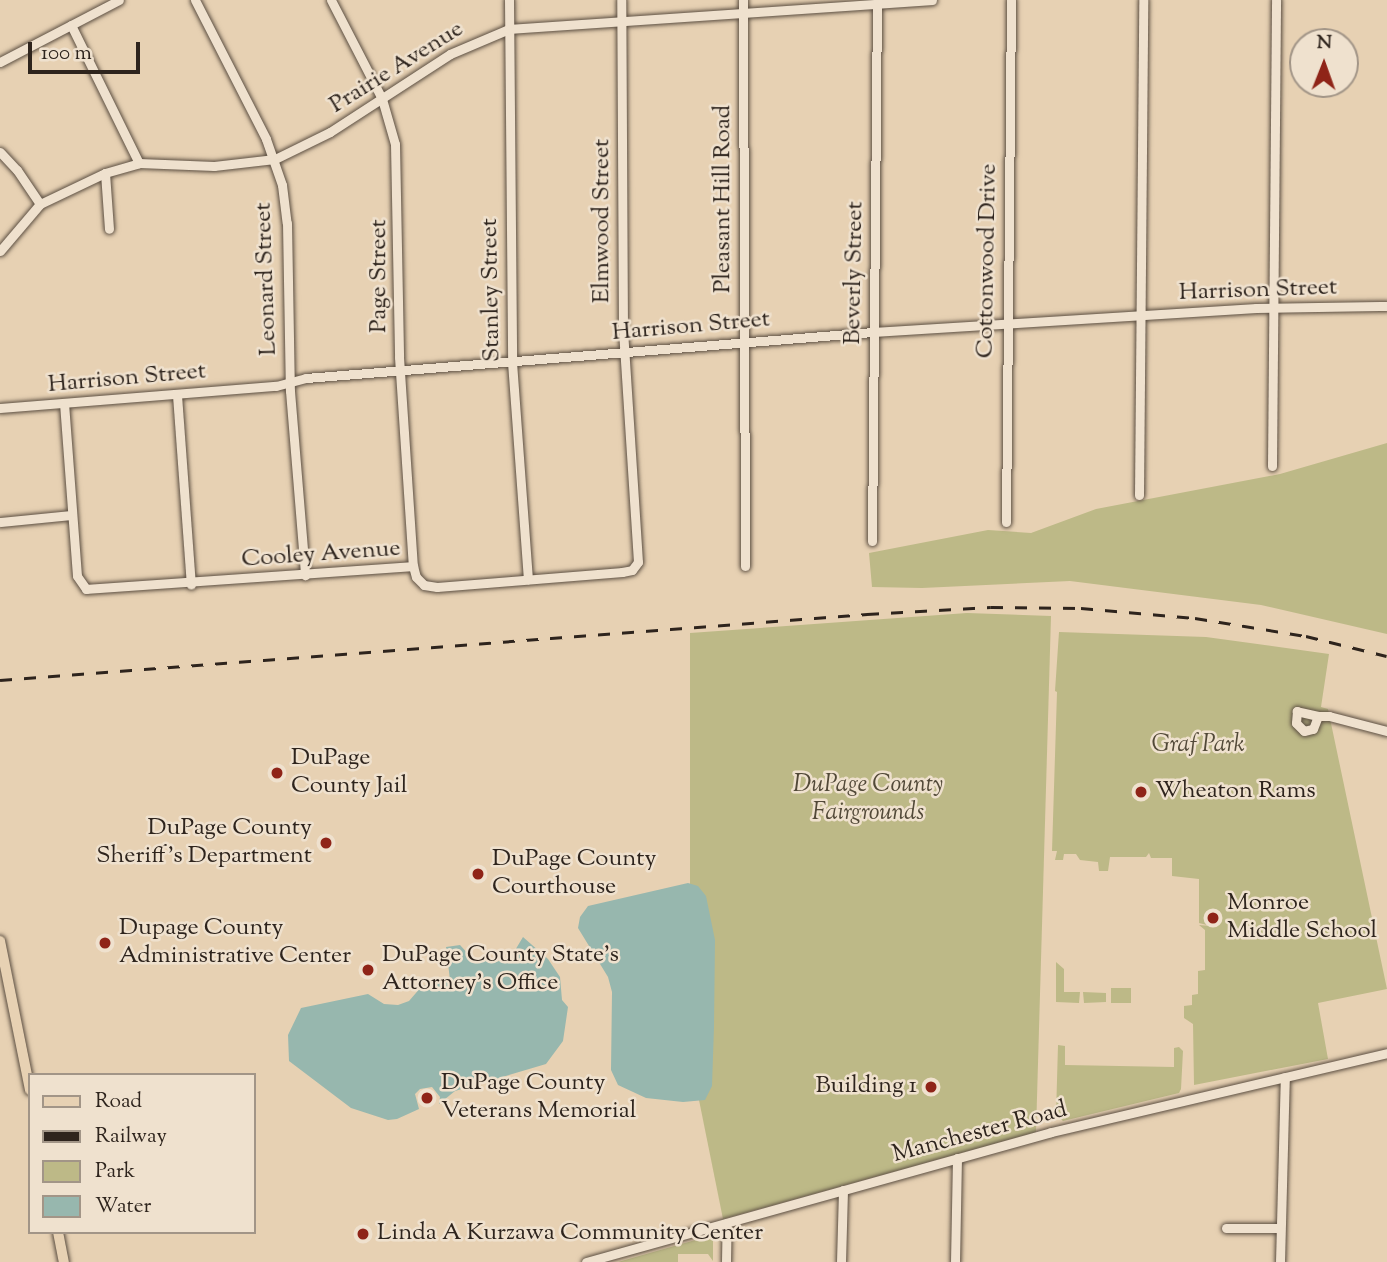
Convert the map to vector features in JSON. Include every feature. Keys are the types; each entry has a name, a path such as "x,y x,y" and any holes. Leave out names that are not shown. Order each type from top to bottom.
{"main road":[{"path":"0,941 28,1080"},
{"path":"58,1234 64,1262"}],"street":[{"path":"0,62 119,0"},
{"name":"Leonard Street","path":"195,0 275,159 282,184 287,223 290,382 305,575"},
{"name":"Page Street","path":"331,0 382,99 392,131 398,170 400,370 414,566"},
{"name":"Stanley Street","path":"509,0 512,362 528,579"},
{"name":"Elmwood Street","path":"621,0 624,352 638,541 636,566"},
{"name":"Pleasant Hill Road","path":"743,0 745,566"},
{"name":"Prairie Avenue","path":"0,251 40,204 105,173 139,163 214,166 275,159 330,132 450,54 509,29 621,19 932,0"},
{"name":"Cottonwood Drive","path":"1006,522 1011,0"},
{"path":"1139,495 1143,0"},
{"path":"1272,466 1276,0"},
{"name":"Beverly Street","path":"872,541 877,5"},
{"path":"71,25 139,163"},
{"path":"0,152 18,170 40,204"},
{"path":"105,173 110,229"},
{"name":"Harrison Street","path":"0,408 177,395 306,378 873,332 1274,307 1387,306"},
{"path":"177,395 191,584"},
{"path":"0,522 72,515 64,403"},
{"name":"Cooley Avenue","path":"72,515 77,576 81,586 90,590 414,566 416,577 424,585 622,572 636,566"},
{"path":"1318,716 1329,716 1387,730"},
{"name":"Manchester Road","path":"586,1262 1051,1132 1387,1053"},
{"path":"1280,1262 1285,1077"},
{"path":"956,1262 957,1158"},
{"path":"841,1262 844,1190"},
{"path":"726,1262 727,1223"},
{"path":"1226,1228 1280,1228"}],"green space":[{"path":"1387,443 1387,634 1261,605 1070,581 922,588 872,587 869,553 988,530 1031,533 1096,509 1280,474"},
{"name":"DuPage County Fairgrounds","path":"967,613 1051,616 1036,1132 723,1219 699,1100 690,893 690,633"},
{"name":"Graf Park","path":"1059,632 1206,637 1329,654 1321,707 1328,709 1387,989 1318,1003 1328,1059 1194,1085 1193,1024 1184,1018 1184,1006 1192,1005 1192,995 1198,994 1198,971 1205,970 1205,930 1199,925 1211,926 1199,923 1199,879 1172,876 1172,858 1151,858 1149,853 1146,857 1110,857 1108,871 1099,871 1098,862 1080,860 1076,854 1064,854 1063,860 1055,860 1057,851 1052,851 1055,691"},
{"path":"1056,962 1064,969 1064,992 1080,992 1079,1003 1056,1002"},
{"path":"1111,988 1131,988 1131,1003 1111,1003"},
{"path":"1083,992 1106,993 1106,1002 1084,1003"},
{"path":"1058,1045 1065,1046 1065,1065 1174,1067 1174,1048 1179,1047 1183,1051 1181,1089 1179,1093 1063,1121 1056,1115"},
{"path":"713,1235 713,1261 708,1254 678,1254 678,1262 618,1262"}],"water":[{"path":"688,883 698,886 706,896 715,940 712,1086 705,1100 683,1102 646,1098 618,1085 611,1070 612,992 608,977 578,928 580,917 588,906"},
{"path":"523,937 548,959 560,977 562,1000 568,1007 563,1041 546,1064 455,1091 439,1104 440,1097 432,1087 420,1089 415,1094 419,1109 388,1120 351,1108 289,1061 288,1035 301,1008 368,994 384,1004 398,1005 409,1001 422,986 450,980 446,947 460,945 471,957 493,963 511,957"}],"railway":[{"path":"0,680 867,614 991,607 1081,608 1195,618 1306,636 1387,656"}],"place":[{"name":"DuPage County Jail","path":"277,773"},
{"name":"Wheaton Rams","path":"1141,792"},
{"name":"DuPage County Sheriff's Department","path":"326,843"},
{"name":"DuPage County Courthouse","path":"478,874"},
{"name":"Monroe Middle School","path":"1213,918"},
{"name":"Dupage County Administrative Center","path":"105,943"},
{"name":"DuPage County State's Attorney's Office","path":"368,970"},
{"name":"Building 1","path":"931,1087"},
{"name":"DuPage County Veterans Memorial","path":"427,1098"},
{"name":"Linda A Kurzawa Community Center","path":"363,1234"}]}
